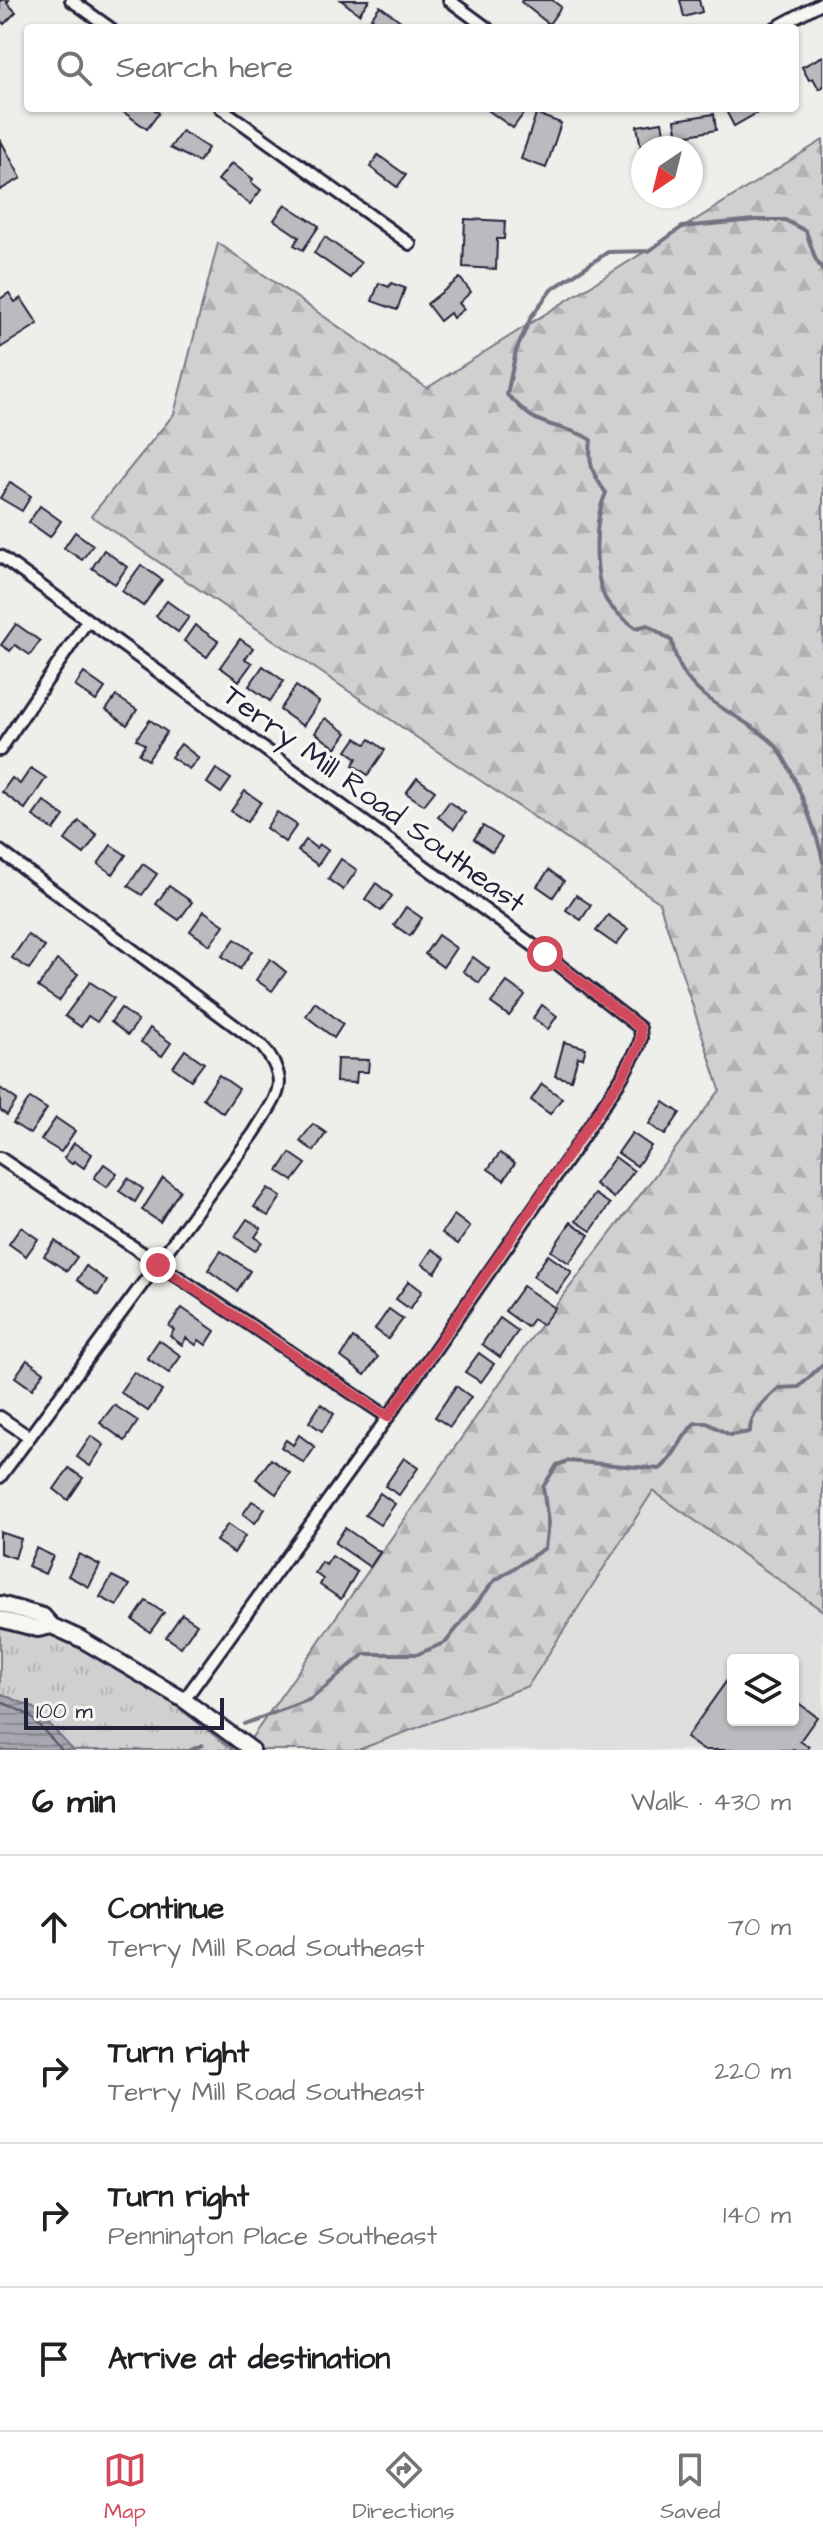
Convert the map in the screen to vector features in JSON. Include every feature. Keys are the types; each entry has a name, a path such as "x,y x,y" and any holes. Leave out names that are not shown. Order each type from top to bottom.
{"main road":[{"path":"0,1604 43,1616 52,1626 120,1660 184,1700 252,1750"},
{"path":"0,1619 38,1629 52,1626"}],"street":[{"path":"71,0 104,24"},
{"path":"449,0 482,24"},
{"path":"782,24 823,2"},
{"path":"227,112 410,244"},
{"name":"Terry Mill Road Southeast","path":"0,556 545,954 640,1028 638,1048 622,1077 388,1417 184,1700"},
{"path":"0,750 87,621"},
{"path":"0,851 262,1046 277,1065 279,1091 158,1265 0,1477"},
{"path":"0,1158 388,1417"},
{"path":"0,1417 28,1436"}],"shaded area":[{"path":"653,1490 823,1611 823,1750 358,1750 528,1686"}],"green space":[{"path":"823,140 823,1611 653,1491 528,1686 358,1750 243,1750 534,1334 720,1090 659,902 91,516 174,414 218,243 427,388"},
{"path":"0,1609 73,1626 233,1750 0,1750"}],"water":[{"path":"0,1693 34,1708 73,1750 0,1750"}],"building":[{"path":"0,0 9,0 7,3 16,12 4,24 0,20"},
{"path":"341,0 369,0 359,14"},
{"path":"522,0 552,0 561,7 549,24"},
{"path":"680,0 699,0 702,12 684,17"},
{"path":"380,6 405,24 376,24 371,18"},
{"path":"823,56 823,87 819,89 813,78 809,80 802,67"},
{"path":"124,112 159,113 147,129"},
{"path":"491,112 523,112 513,128"},
{"path":"727,112 759,112 734,126"},
{"path":"536,114 561,123 546,168 521,159"},
{"path":"714,114 716,130 678,136 675,120"},
{"path":"662,122 665,136 639,136 637,126"},
{"path":"182,131 208,148 199,162 170,148"},
{"path":"0,139 21,178 0,190"},
{"path":"378,155 406,175 397,187 370,167"},
{"path":"232,163 253,179 251,182 261,190 250,204 218,180"},
{"path":"285,204 319,226 303,250 294,245 299,237 274,220"},
{"path":"465,219 505,221 504,239 497,239 496,269 463,267"},
{"path":"325,237 361,263 350,278 314,253"},
{"path":"460,278 471,292 459,303 464,309 453,318 450,313 440,321 427,304"},
{"path":"379,283 405,288 397,310 372,301"},
{"path":"9,293 15,302 21,298 38,324 0,348 0,299"},
{"path":"10,482 31,496 22,511 0,498"},
{"path":"40,506 61,521 50,537 29,522"},
{"path":"75,532 93,545 82,560 64,548"},
{"path":"104,550 127,567 115,584 92,568"},
{"path":"141,565 162,580 143,606 122,591"},
{"path":"167,601 189,617 178,632 156,616"},
{"path":"16,624 40,641 30,655 15,645 10,651 1,645"},
{"path":"195,625 218,641 207,657 184,641"},
{"path":"240,639 253,648 245,659 252,663 239,681 220,667"},
{"path":"263,666 284,681 270,701 249,686"},
{"path":"84,673 105,688 96,701 75,686"},
{"path":"296,686 319,702 303,726 280,710"},
{"path":"116,696 137,710 127,725 106,710"},
{"path":"325,718 347,733 336,748 315,733"},
{"path":"150,720 167,732 148,760 139,754 145,745 136,739"},
{"path":"356,738 366,744 370,739 385,750 368,775 353,765 357,758 347,751"},
{"path":"181,744 199,758 189,769 171,757"},
{"path":"31,768 46,778 25,809 2,792 12,778 20,784"},
{"path":"216,769 231,779 221,793 207,783"},
{"path":"417,778 435,791 424,805 406,793"},
{"path":"245,791 261,802 247,822 231,811"},
{"path":"44,801 64,816 54,830 33,816"},
{"path":"449,802 465,813 454,829 438,817"},
{"path":"277,812 297,825 285,842 266,828"},
{"path":"79,821 97,835 84,854 65,840"},
{"path":"483,826 502,838 492,852 474,839"},
{"path":"306,840 316,848 319,844 328,850 318,865 298,851"},
{"path":"111,845 126,855 113,874 98,864"},
{"path":"341,859 357,870 343,890 328,879"},
{"path":"143,864 157,874 142,895 128,886"},
{"path":"549,870 564,881 553,897 537,886"},
{"path":"376,883 392,896 381,911 365,899"},
{"path":"169,886 192,902 179,920 156,904"},
{"path":"576,895 591,905 581,920 566,910"},
{"path":"406,907 422,918 410,936 394,925"},
{"path":"204,911 224,925 210,945 190,931"},
{"path":"608,915 628,929 616,945 596,931"},
{"path":"28,935 45,947 29,969 12,958"},
{"path":"438,935 456,948 443,967 425,954"},
{"path":"235,939 252,951 240,969 222,956"},
{"path":"473,957 489,969 479,983 463,971"},
{"path":"270,959 286,972 272,991 256,980"},
{"path":"57,960 78,974 59,1001 38,987"},
{"path":"90,982 114,998 97,1022 88,1016 81,1027 65,1016"},
{"path":"507,982 525,995 509,1016 491,1003"},
{"path":"315,1002 343,1024 334,1038 306,1016"},
{"path":"542,1005 557,1016 548,1029 533,1018"},
{"path":"121,1008 138,1021 128,1035 111,1022"},
{"path":"150,1028 171,1043 162,1056 141,1042"},
{"path":"564,1042 586,1048 583,1058 578,1057 571,1080 555,1076"},
{"path":"185,1050 204,1063 191,1080 173,1067"},
{"path":"337,1059 369,1060 368,1072 357,1072 356,1083 336,1082"},
{"path":"219,1075 239,1089 223,1113 203,1098"},
{"path":"542,1084 562,1098 550,1114 531,1100"},
{"path":"0,1088 17,1100 7,1115 0,1110"},
{"path":"30,1098 47,1109 30,1134 13,1123"},
{"path":"664,1102 680,1113 665,1135 649,1124"},
{"path":"56,1118 75,1131 61,1152 41,1140"},
{"path":"313,1124 326,1133 314,1151 300,1141"},
{"path":"632,1133 651,1146 637,1166 618,1153"},
{"path":"74,1143 92,1154 84,1168 64,1158"},
{"path":"290,1153 306,1164 293,1181 278,1171"},
{"path":"500,1153 515,1163 504,1180 488,1169"},
{"path":"615,1157 634,1171 614,1198 595,1184"},
{"path":"104,1164 117,1173 107,1187 94,1178"},
{"path":"128,1178 143,1189 135,1202 119,1191"},
{"path":"163,1178 180,1190 160,1222 142,1210"},
{"path":"268,1188 281,1197 268,1216 254,1207"},
{"path":"595,1194 610,1204 591,1231 576,1221"},
{"path":"454,1215 470,1227 458,1244 442,1233"},
{"path":"247,1219 261,1228 255,1237 262,1242 255,1251 235,1237"},
{"path":"571,1222 589,1235 569,1263 551,1251"},
{"path":"21,1227 38,1239 26,1256 9,1244"},
{"path":"55,1241 77,1257 67,1271 44,1256"},
{"path":"432,1249 445,1258 435,1273 422,1264"},
{"path":"221,1251 250,1271 237,1291 208,1270"},
{"path":"548,1255 572,1272 557,1293 533,1276"},
{"path":"86,1266 107,1281 98,1295 77,1280"},
{"path":"409,1281 422,1291 410,1309 396,1299"},
{"path":"523,1286 555,1308 542,1325 533,1319 527,1327 505,1311"},
{"path":"182,1308 215,1331 206,1345 199,1340 196,1345 186,1338 182,1345 170,1336 174,1330 169,1326"},
{"path":"389,1309 403,1319 388,1339 375,1329"},
{"path":"500,1318 518,1331 500,1357 482,1344"},
{"path":"353,1338 378,1357 365,1375 341,1357"},
{"path":"159,1340 181,1356 169,1373 147,1358"},
{"path":"479,1353 494,1364 481,1382 465,1372"},
{"path":"27,1360 44,1372 32,1389 15,1377"},
{"path":"134,1372 162,1391 148,1411 120,1392"},
{"path":"456,1386 471,1397 450,1427 435,1417"},
{"path":"321,1404 334,1414 322,1431 309,1422"},
{"path":"114,1405 138,1421 125,1441 100,1423"},
{"path":"299,1435 315,1447 304,1463 281,1447 286,1440 293,1445"},
{"path":"91,1436 104,1445 90,1466 77,1457"},
{"path":"404,1458 418,1468 399,1495 385,1486"},
{"path":"271,1459 290,1473 276,1494 256,1479"},
{"path":"69,1468 83,1478 68,1500 54,1489"},
{"path":"380,1493 395,1504 380,1525 365,1515"},
{"path":"252,1501 265,1509 255,1523 243,1514"},
{"path":"228,1524 245,1536 234,1553 216,1541"},
{"path":"345,1528 380,1552 370,1567 335,1543"},
{"path":"0,1532 21,1539 15,1558 0,1553"},
{"path":"36,1548 53,1556 45,1574 28,1566"},
{"path":"79,1554 100,1565 89,1587 68,1576"},
{"path":"332,1556 357,1572 341,1599 320,1585 323,1579 315,1573 322,1562 326,1565"},
{"path":"112,1576 130,1585 117,1606 100,1597"},
{"path":"146,1601 164,1613 150,1632 133,1620"},
{"path":"182,1614 197,1624 181,1647 166,1637"},
{"path":"727,1680 727,1726 799,1726 799,1704 817,1717 800,1741 809,1747 807,1750 703,1750 686,1738"}],"waterway":[{"path":"823,271 806,231 785,220 682,227 649,251 608,252 551,290 531,317 516,351 507,395 538,420 591,440 592,468 606,493 599,516 596,545 598,574 605,598 636,628 648,625 672,641 678,661 698,690 773,743 803,800 823,862"},
{"path":"244,1724 311,1699 364,1654 418,1654 446,1642 494,1581 545,1548 548,1523 543,1487 557,1465 568,1461 660,1469 695,1423 707,1423 730,1435 750,1432 752,1419 774,1392 779,1388 799,1387 823,1364"},
{"path":"191,1750 202,1745"}],"route":[{"path":"158,1265 388,1417 572,1153 638,1048 640,1028 545,954"}]}
